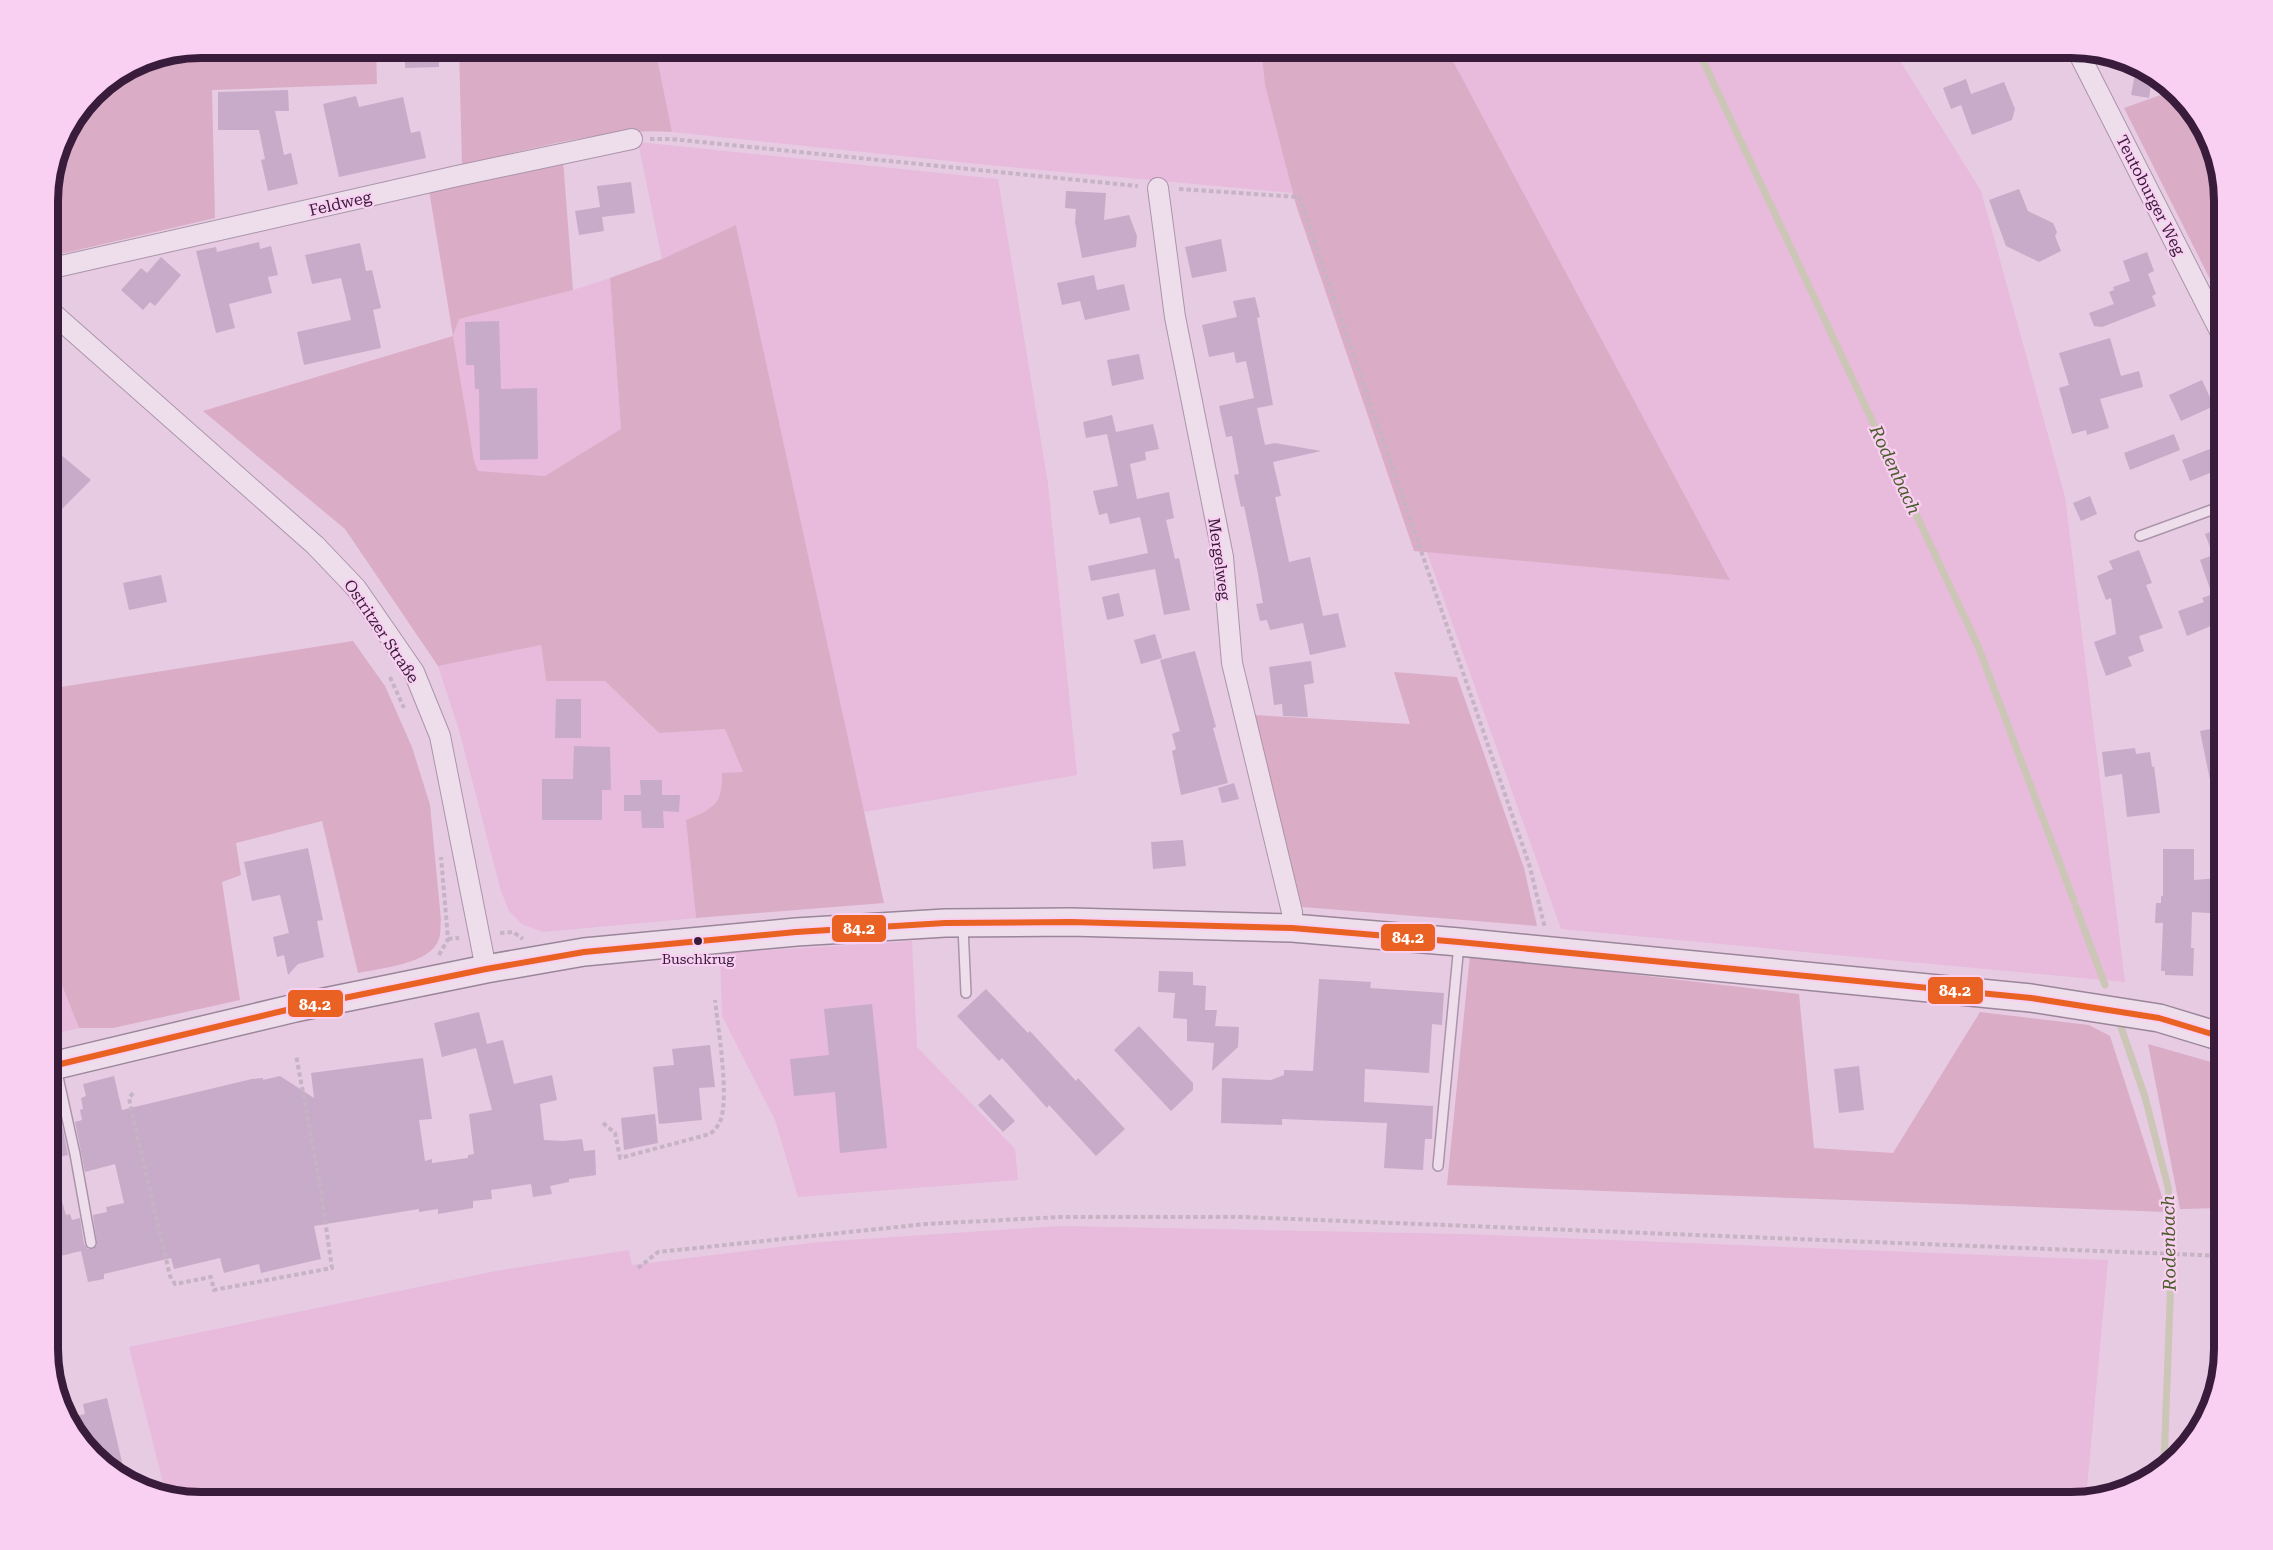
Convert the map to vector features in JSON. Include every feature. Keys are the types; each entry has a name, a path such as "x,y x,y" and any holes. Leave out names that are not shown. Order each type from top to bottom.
{"street":[{"name":"Teutoburger Weg","path":"2081,59 2214,320"},
{"name":"Feldweg","path":"59,266 457,176 632,139"},
{"name":"Mergelweg","path":"1158,188 1175,317 1223,557 1232,663 1292,912 1292,928"},
{"name":"Ostritzer Straße","path":"59,319 315,544 356,588 414,672 440,736 486,969"},
{"path":"59,1064 295,1008 486,969 584,952 796,932 962,923 1071,922 1292,928 1459,942 2031,998 2159,1018 2214,1035"}],"lane":[{"path":"2140,536 2214,509"},
{"path":"962,923 966,993"},
{"path":"1438,1166 1459,942"},
{"path":"59,1093 75,1154 91,1243"}],"path":[{"path":"632,139 671,139 1158,188 1299,197 1529,864 1545,931 1544,950"},
{"path":"389,675 407,714"},
{"path":"440,850 448,939"},
{"path":"603,1123 615,1133 620,1158 710,1134 716,1129 722,1117 723,1082 715,1000"},
{"path":"133,1093 129,1098 133,1117 170,1276 174,1284 211,1277 214,1290 332,1269 320,1185 296,1054"},
{"path":"638,1268 658,1252 926,1224 1060,1217 1243,1217 2214,1255"}],"shaded area":[{"path":"202,58 376,58 377,84 212,90 215,218 59,254 59,192 63,165 78,130 100,100 122,83 147,69 174,61"},
{"path":"459,58 657,58 672,132 646,131 593,136 462,165"},
{"path":"657,58 1262,58 1265,85 1293,193 998,166 672,132"},
{"path":"1262,58 1451,58 1730,580 1414,551 1296,205 1265,85"},
{"path":"1451,58 1898,58 1981,191 2065,497 2125,982 1561,929 1427,552 1730,580"},
{"path":"2165,93 2179,107 2200,138 2210,165 2213,183 2214,287 2124,108"},
{"path":"638,142 998,179 1048,484 1077,775 864,812 736,225 662,259"},
{"path":"563,160 573,290 459,319 453,336 429,190"},
{"path":"736,225 884,903 696,918 686,820 710,808 718,799 721,792 722,773 743,772 725,729 659,733 605,681 546,681 541,645 438,666 345,529 203,411 453,336 474,461 478,471 545,476 621,429 610,278 662,259"},
{"path":"610,278 621,429 545,476 478,472 474,461 453,336 459,319 573,290"},
{"path":"353,641 385,686 412,747 430,805 441,920 440,937 434,947 426,954 404,964 358,973 322,821 236,843 241,875 222,882 240,1000 113,1028 79,1028 59,978 59,687"},
{"path":"541,645 546,681 605,681 659,733 725,728 743,772 723,791 710,810 686,820 696,918 543,932 522,924 509,911 501,891 459,730 438,666"},
{"path":"1394,672 1457,677 1524,868 1537,926 1302,907 1254,715 1410,724"},
{"path":"912,941 917,1047 1015,1149 1018,1180 798,1197 775,1120 722,1016 720,953"},
{"path":"1470,955 1799,994 1814,1148 1893,1153 1980,1012 2089,1025 2110,1036 2167,1212 1447,1185"},
{"path":"59,978 79,1028 59,1033"},
{"path":"2148,1044 2214,1063 2214,1208 2180,1209"},
{"path":"1060,1226 1461,1234 2108,1260 2087,1490 202,1492 164,1487 129,1347 496,1271 629,1250 632,1265 819,1242"}],"building":[{"path":"405,58 439,58 439,67 405,68"},
{"path":"2135,74 2151,83 2149,98 2131,95"},
{"path":"1966,79 1971,94 2004,82 2015,109 2012,120 1972,135 1961,105 1951,109 1943,88"},
{"path":"288,90 289,111 275,111 284,155 291,153 298,184 268,191 261,160 265,159 259,130 218,130 218,92"},
{"path":"356,96 359,107 403,97 411,133 420,131 426,158 339,177 323,104"},
{"path":"631,182 635,213 602,217 604,231 579,235 575,211 600,207 597,186"},
{"path":"2019,189 2028,211 2053,223 2057,232 2055,236 2061,251 2039,262 2006,246 1989,200"},
{"path":"1066,191 1106,193 1104,220 1129,215 1137,236 1136,247 1082,258 1075,222 1076,209 1065,208"},
{"path":"1221,239 1227,271 1192,278 1185,247"},
{"path":"259,242 260,249 271,246 278,275 268,277 272,293 229,304 235,328 216,333 196,251 216,247 217,252"},
{"path":"360,243 366,271 372,270 381,308 373,310 381,348 304,365 297,332 351,320 341,278 312,284 305,255"},
{"path":"2147,252 2154,271 2148,274 2156,294 2152,296 2156,306 2102,327 2094,326 2089,313 2114,304 2109,292 2114,290 2113,287 2130,281 2123,261"},
{"path":"161,257 181,275 155,306 150,302 143,310 121,290 141,268 147,273"},
{"path":"1094,275 1097,290 1124,284 1130,310 1085,320 1080,301 1062,305 1057,283"},
{"path":"1255,297 1273,405 1257,408 1265,445 1275,443 1321,451 1273,462 1281,496 1275,497 1289,562 1310,557 1323,616 1338,613 1346,647 1310,655 1303,623 1270,630 1267,620 1260,621 1256,604 1263,603 1244,506 1241,507 1234,475 1239,474 1232,436 1226,437 1219,406 1254,398 1246,361 1236,363 1234,352 1209,357 1202,325 1237,317 1233,301"},
{"path":"499,321 501,389 537,388 538,459 480,460 479,389 475,389 474,365 466,365 465,322"},
{"path":"2110,338 2121,376 2139,371 2143,387 2100,399 2109,428 2087,435 2086,430 2072,434 2059,388 2069,385 2059,353"},
{"path":"1139,354 1144,379 1112,386 1107,360"},
{"path":"2202,380 2214,406 2181,421 2169,395"},
{"path":"1112,415 1116,432 1153,424 1159,449 1145,452 1146,460 1130,464 1137,499 1169,492 1174,518 1166,520 1175,559 1179,558 1190,610 1164,615 1155,569 1091,581 1088,566 1148,553 1140,517 1110,524 1107,513 1099,515 1093,491 1118,486 1107,434 1086,438 1083,422"},
{"path":"2174,434 2180,450 2130,470 2124,453"},
{"path":"2214,447 2214,471 2190,481 2182,460"},
{"path":"59,453 91,480 59,512"},
{"path":"2090,496 2097,514 2081,521 2073,503"},
{"path":"2214,530 2214,588 2210,589 2200,560 2213,555 2205,534"},
{"path":"2139,550 2152,583 2146,585 2163,628 2139,636 2144,651 2128,657 2132,666 2106,676 2094,642 2116,634 2111,598 2106,600 2097,576 2113,569 2109,561"},
{"path":"161,575 167,602 129,610 123,583"},
{"path":"1119,593 1124,616 1107,620 1102,597"},
{"path":"2214,594 2214,625 2187,636 2178,611 2204,602 2202,598"},
{"path":"1155,634 1162,658 1141,664 1134,640"},
{"path":"1195,651 1216,727 1213,728 1228,783 1181,795 1172,751 1176,749 1172,734 1180,731 1160,660"},
{"path":"1311,661 1314,683 1304,685 1308,717 1283,716 1282,704 1274,705 1269,667"},
{"path":"556,699 581,699 581,738 555,738"},
{"path":"2214,728 2214,779 2210,780 2200,731"},
{"path":"574,746 610,747 611,790 602,790 602,820 542,820 542,779 573,779"},
{"path":"2135,748 2136,754 2150,752 2160,813 2127,817 2122,774 2105,777 2102,752"},
{"path":"640,780 662,780 662,795 680,795 679,812 663,811 664,828 642,828 641,811 624,811 624,795 641,795"},
{"path":"1234,783 1239,799 1222,803 1218,788"},
{"path":"1183,840 1186,866 1153,869 1151,842"},
{"path":"308,848 323,920 317,921 324,957 298,964 288,975 284,955 277,957 273,937 289,933 280,895 252,901 244,862"},
{"path":"2163,849 2194,849 2194,880 2214,878 2214,913 2192,912 2193,976 2165,975 2165,971 2161,971 2163,923 2155,923 2156,903 2161,903 2161,896 2163,896"},
{"path":"1159,971 1193,972 1193,985 1206,986 1205,1010 1217,1010 1215,1026 1239,1027 1238,1047 1212,1071 1214,1043 1187,1041 1187,1019 1173,1018 1175,993 1158,992"},
{"path":"1319,979 1371,982 1370,988 1444,993 1442,1025 1432,1024 1429,1073 1365,1069 1364,1102 1433,1106 1432,1139 1425,1139 1423,1170 1384,1168 1387,1123 1282,1119 1282,1125 1221,1123 1222,1078 1271,1080 1284,1075 1284,1070 1313,1071"},
{"path":"986,989 1028,1033 1030,1031 1076,1081 1078,1078 1125,1129 1096,1156 1049,1105 1047,1108 1002,1058 999,1061 957,1016"},
{"path":"872,1004 887,1148 840,1153 835,1092 794,1096 790,1059 829,1055 824,1009"},
{"path":"479,1012 487,1044 503,1040 514,1084 552,1075 557,1100 540,1104 544,1140 582,1139 584,1151 595,1150 596,1175 569,1179 569,1182 550,1186 552,1194 533,1197 531,1184 491,1190 492,1199 473,1201 473,1208 438,1214 438,1209 419,1212 419,1209 314,1226 321,1259 261,1273 259,1264 224,1273 220,1258 174,1269 171,1258 104,1274 104,1279 88,1282 81,1251 59,1256 59,1191 66,1215 70,1214 72,1220 80,1218 84,1244 88,1249 93,1249 97,1245 93,1215 107,1212 106,1207 124,1203 115,1164 85,1172 75,1122 82,1120 81,1098 86,1096 83,1084 114,1076 122,1110 252,1079 263,1078 263,1080 280,1076 314,1098 311,1073 423,1058 432,1119 419,1120 425,1161 432,1159 432,1163 468,1158 468,1155 474,1154 469,1114 492,1110 476,1048 442,1057 434,1023"},
{"path":"1139,1026 1193,1083 1193,1090 1171,1111 1114,1050"},
{"path":"710,1045 715,1087 699,1088 702,1120 659,1124 653,1067 674,1065 672,1049"},
{"path":"1859,1066 1864,1110 1839,1113 1834,1069"},
{"path":"990,1094 1015,1121 1003,1132 978,1105"},
{"path":"655,1114 658,1143 624,1150 621,1118"},
{"path":"62,1125 68,1155 59,1157 59,1126"},
{"path":"107,1398 123,1468 107,1456 83,1428 76,1416 85,1414 83,1404"}],"waterway":[{"name":"Rodenbach","path":"1702,58 1978,646 2074,901"},
{"name":"Rodenbach","path":"2076,907 2105,985"},
{"name":"Rodenbach","path":"2121,1027 2145,1097 2168,1187 2171,1216 2164,1457"}],"transit line":[{"name":"84.2","path":"59,1064 295,1008 486,969 584,952 796,932 945,923 1071,922 1292,928 1459,942 2031,998 2159,1018 2214,1035"}],"place":[{"name":"Buschkrug","path":"698,941"}]}
